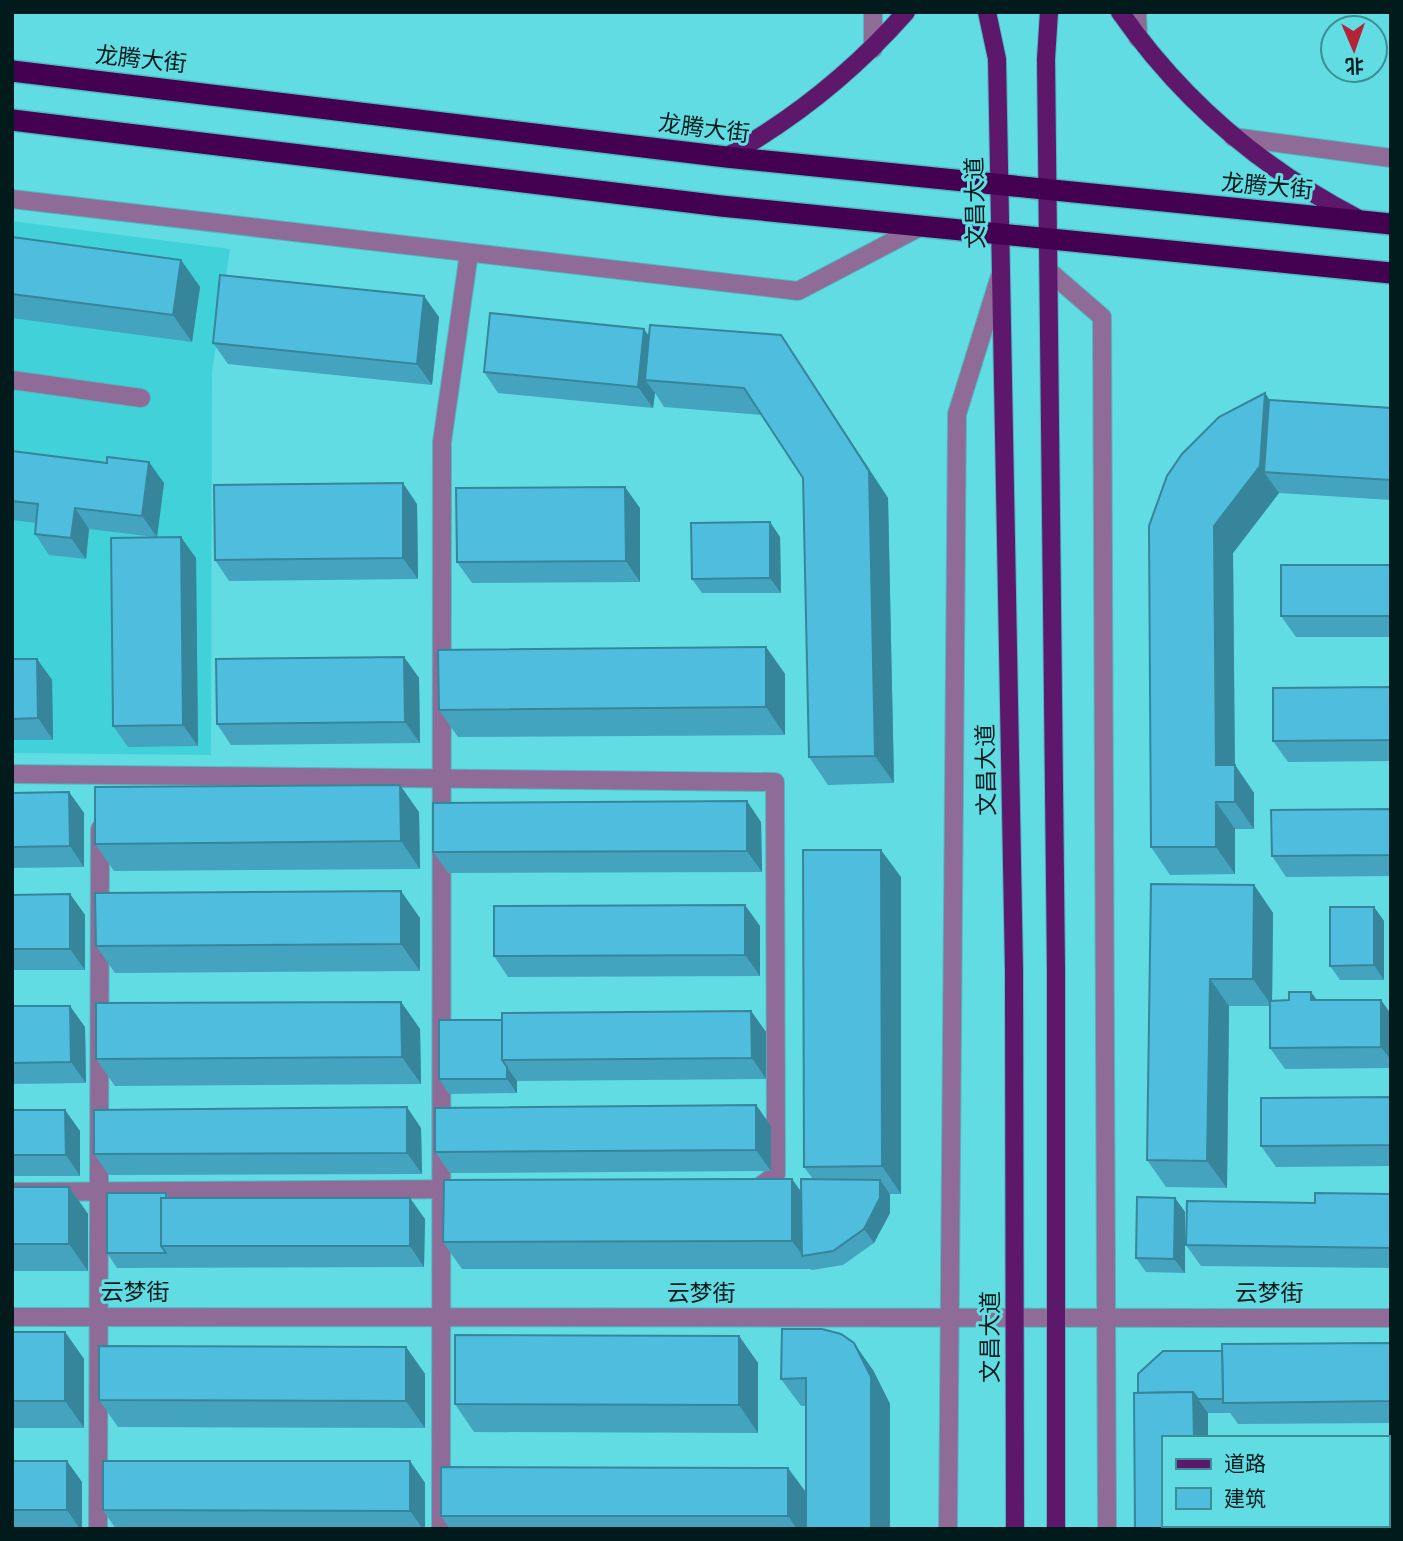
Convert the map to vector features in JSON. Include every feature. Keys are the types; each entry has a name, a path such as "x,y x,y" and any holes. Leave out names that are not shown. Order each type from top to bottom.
{"highway":[{"name":"龙腾大街","path":"12,71 726,158 1391,224"},
{"path":"12,120 920,228 1391,273"}],"main road":[{"path":"726,158 804,109 873,49 906,12"},
{"name":"文昌大道","path":"986,12 997,59 1014,970 1015,1529"},
{"path":"1049,12 1046,59 1050,272 1056,1529"},
{"path":"1120,12 1172,79 1233,137 1283,176 1363,222"}],"street":[{"path":"873,12 873,49"},
{"path":"1138,12 1138,38"},
{"path":"1233,137 1391,158"},
{"path":"12,199 798,291 920,228"},
{"path":"441,1529 442,442 469,253"},
{"path":"1050,272 1102,317 1107,1529"},
{"path":"948,1529 957,414 1001,273"},
{"path":"12,380 141,398"},
{"path":"12,774 100,781 442,778 775,782 776,1174 758,1188 731,1188"},
{"path":"98,1529 100,816"},
{"path":"12,1192 482,1189"},
{"name":"云梦街","path":"12,1317 1391,1318"}],"shaded area":[{"path":"12,221 230,249 212,373 211,755 12,753"}],"building":[{"path":"12,237 181,260 173,315 12,294"},
{"path":"220,275 424,296 417,364 213,343"},
{"path":"490,313 644,329 638,387 484,372"},
{"path":"650,325 781,335 869,471 875,756 809,757 803,478 744,388 645,380"},
{"path":"1265,393 1260,466 1214,526 1216,765 1235,765 1235,802 1216,802 1216,847 1151,847 1149,526 1167,476 1182,454 1219,417"},
{"path":"1269,400 1391,408 1391,480 1264,472"},
{"path":"12,451 107,463 107,457 149,462 142,516 75,508 71,538 35,534 38,504 12,501"},
{"path":"403,483 403,558 215,560 214,485"},
{"path":"625,487 626,561 457,562 456,488"},
{"path":"770,522 770,578 692,579 691,523"},
{"path":"181,537 183,725 113,726 111,538"},
{"path":"1281,565 1391,565 1391,616 1281,616"},
{"path":"766,647 766,707 439,710 438,650"},
{"path":"404,657 405,722 217,724 216,659"},
{"path":"12,659 37,659 38,718 12,719"},
{"path":"1391,687 1391,740 1273,741 1273,688"},
{"path":"400,785 401,841 95,844 95,787"},
{"path":"69,792 70,846 12,847 12,793"},
{"path":"747,801 747,851 433,852 433,803"},
{"path":"1391,809 1391,855 1272,856 1271,810"},
{"path":"803,850 881,850 882,1166 804,1167"},
{"path":"1151,884 1254,885 1253,979 1210,979 1207,1161 1147,1160"},
{"path":"401,891 401,944 96,946 95,893"},
{"path":"70,894 70,949 12,949 12,895"},
{"path":"745,905 745,955 494,956 494,906"},
{"path":"1330,907 1374,907 1374,965 1330,966"},
{"path":"1289,992 1311,992 1311,1000 1381,1000 1381,1047 1270,1048 1270,1001 1289,1000"},
{"path":"401,1002 402,1057 96,1059 96,1003"},
{"path":"12,1006 70,1006 71,1062 12,1063"},
{"path":"751,1011 752,1058 502,1060 502,1013"},
{"path":"439,1020 502,1020 502,1060 507,1067 507,1079 439,1079"},
{"path":"1391,1097 1391,1145 1261,1146 1261,1098"},
{"path":"756,1105 756,1150 435,1152 435,1108"},
{"path":"407,1107 407,1153 94,1154 94,1110"},
{"path":"12,1110 65,1110 66,1155 12,1155"},
{"path":"792,1179 792,1241 443,1242 444,1180"},
{"path":"801,1179 880,1180 880,1198 864,1229 833,1251 802,1256"},
{"path":"12,1187 69,1187 69,1244 12,1244"},
{"path":"107,1193 166,1193 166,1198 161,1198 161,1246 166,1253 107,1253"},
{"path":"1315,1193 1391,1194 1391,1248 1186,1245 1187,1201 1315,1203"},
{"path":"1137,1197 1175,1198 1174,1259 1136,1258"},
{"path":"161,1198 410,1198 410,1246 161,1246"},
{"path":"782,1329 822,1329 841,1334 854,1343 871,1377 871,1529 806,1529 806,1378 781,1379"},
{"path":"12,1332 65,1332 65,1401 12,1401"},
{"path":"455,1335 739,1336 739,1405 455,1404"},
{"path":"1391,1343 1391,1401 1223,1403 1222,1344"},
{"path":"99,1346 406,1347 406,1401 99,1400"},
{"path":"1163,1351 1222,1351 1223,1399 1198,1399 1193,1392 1138,1393 1138,1374"},
{"path":"1193,1392 1194,1436 1162,1436 1162,1527 1195,1529 1135,1529 1134,1393"},
{"path":"12,1461 67,1461 67,1510 12,1510"},
{"path":"103,1461 410,1461 410,1511 103,1510"},
{"path":"441,1467 788,1468 788,1516 441,1516"}]}
